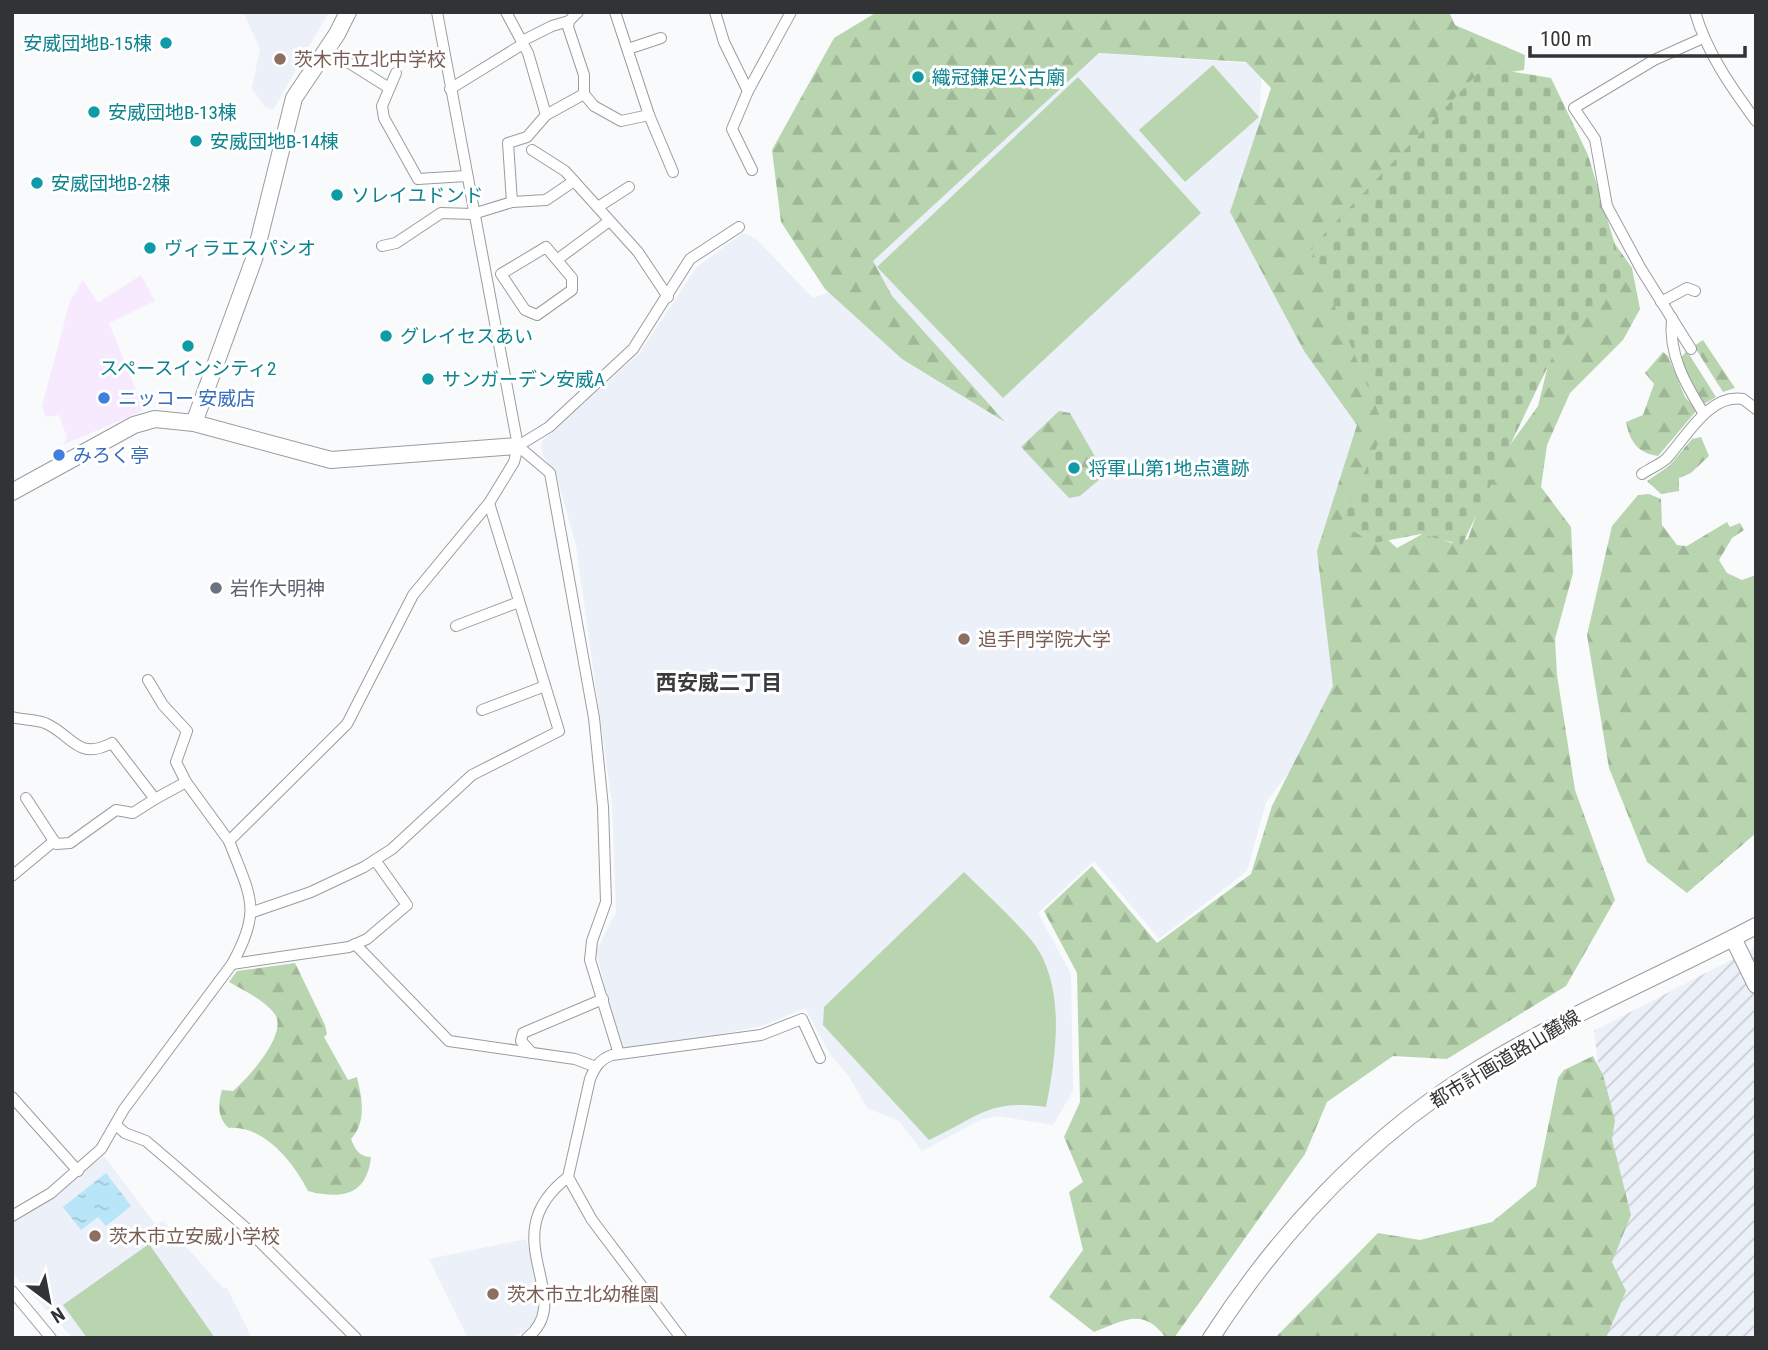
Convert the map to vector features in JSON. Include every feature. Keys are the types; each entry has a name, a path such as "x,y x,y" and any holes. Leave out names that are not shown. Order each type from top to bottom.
{"street":[{"path":"194,423 254,258 294,98 348,12"},
{"path":"229,841 347,724 413,595 489,503 514,462 518,446 437,12"},
{"path":"506,12 522,42 546,114"},
{"path":"450,89 522,42 552,26 569,21 579,12"},
{"path":"615,12 649,115 673,172"},
{"path":"715,12 724,42 748,90"},
{"path":"752,170 732,129 748,90 792,12"},
{"path":"1695,12 1703,38 1756,121"},
{"path":"569,21 584,75 584,94 594,106 621,121 649,115"},
{"path":"628,49 661,37"},
{"path":"1691,349 1607,206 1595,139 1574,108 1654,60 1703,38"},
{"path":"327,49 389,88"},
{"path":"396,74 382,106 384,118 418,178 466,176"},
{"path":"512,202 508,143 527,137 546,114 584,94"},
{"path":"532,150 565,171 608,222 638,252 668,297"},
{"path":"382,246 396,243 441,213 473,214 512,202 546,200 574,181"},
{"path":"598,207 629,187"},
{"path":"558,259 608,222"},
{"path":"12,491 134,425 155,419 194,423 331,460 518,446 549,427 633,349 690,259 739,227"},
{"path":"547,247 558,259 572,278 572,290 537,315 525,310 501,274 547,247"},
{"path":"1661,302 1687,288 1695,291"},
{"path":"1672,318 1672,339 1680,372 1704,414"},
{"path":"1642,474 1664,460 1704,414 1737,398 1749,402 1756,409"},
{"path":"518,446 550,473 594,718 603,807 606,902 592,941 590,955 619,1054"},
{"path":"253,912 311,892 375,860 392,849 472,775 558,731 489,503"},
{"path":"456,626 519,602"},
{"path":"12,1216 51,1194 101,1149 117,1126 124,1109 232,964 245,940 253,912 229,841 186,782 176,762 187,731 163,705 148,680"},
{"path":"482,710 545,686"},
{"path":"12,717 44,723 88,751 97,751 112,743 155,799"},
{"path":"26,798 56,844 70,843 116,810 133,813 186,782"},
{"path":"12,876 54,841"},
{"path":"232,964 355,944 367,939 407,905 375,860"},
{"name":"都市計画道路山麓線","path":"1211,1338 1255,1273 1297,1222 1410,1116 1465,1078 1576,1016 1756,926"},
{"path":"1733,938 1756,985"},
{"path":"355,944 449,1041 575,1059 596,1066"},
{"path":"532,1053 521,1041 523,1033 603,999"},
{"path":"527,1338 539,1324 545,1303 544,1284 533,1249 538,1211 552,1190 568,1177 590,1079 596,1066 606,1057 619,1054 761,1035 802,1019 820,1058"},
{"path":"12,1097 78,1171"},
{"path":"117,1126 125,1133 146,1141 246,1228 356,1338"},
{"path":"568,1177 592,1220 681,1338"},
{"path":"12,1291 44,1335"}],"shaded area":[{"name":"茨木市立北中学校","path":"243,12 329,12 273,110 264,106 252,88 260,49"},
{"name":"追手門学院大学","path":"1062,51 1262,64 1254,230 1372,425 1348,698 1266,802 1247,871 1159,939 1094,861 1038,913 1071,974 1073,1091 1053,1125 998,1116 982,1119 922,1151 899,1121 867,1108 849,1076 831,1056 805,1008 762,1026 690,1040 621,1049 596,952 616,912 612,803 576,545 556,474 542,454 542,441 639,354 697,267 743,233 756,239 813,298 829,292"},
{"path":"141,275 155,301 109,323 144,410 63,445 67,437 59,415 46,417 42,406 70,301 83,280 98,303"},
{"path":"1756,947 1756,1338 1595,1338 1611,1169 1594,1031"},
{"name":"茨木市立安威小学校","path":"104,1156 156,1225 163,1221 223,1288 227,1288 252,1338 73,1338 12,1273 12,1219 48,1199"},
{"name":"茨木市立北幼稚園","path":"526,1239 542,1301 535,1326 511,1338 468,1338 429,1259"}],"green space":[{"path":"877,12 1449,12 1455,25 1525,55 1524,70 1484,76 1402,426 1366,520 1397,548 1426,532 1451,543 1468,539 1481,501 1507,449 1538,406 1550,357 1606,231 1632,268 1640,309 1623,340 1570,393 1547,445 1541,487 1571,527 1573,573 1555,639 1557,675 1575,790 1615,900 1566,986 1447,1059 1393,1056 1327,1102 1305,1154 1174,1338 1166,1338 1158,1328 1141,1319 1124,1320 1094,1332 1049,1297 1083,1250 1069,1192 1083,1182 1064,1137 1080,1102 1077,973 1044,911 1092,866 1157,943 1251,874 1272,806 1333,686 1317,551 1357,425 1304,351 1230,212 1271,88 1246,62 1099,53 873,261 892,296 1005,422 902,359 825,289 781,222 772,150 834,38"},
{"path":"1213,65 1259,117 1185,182 1139,130"},
{"path":"1484,67 1551,78 1588,155 1624,275 1563,335 1462,545 1421,534 1374,543 1340,524 1385,429 1311,248"},
{"path":"1078,77 1201,213 1003,398 877,267"},
{"path":"1703,340 1735,388 1723,392 1694,346"},
{"path":"1687,351 1716,397 1704,404 1690,382 1681,357"},
{"path":"1663,352 1668,356 1685,397 1697,410 1658,456 1645,452 1636,445 1626,422 1643,415 1654,384 1645,373"},
{"path":"1059,411 1070,413 1101,467 1100,479 1080,496 1069,498 1021,447"},
{"path":"1701,437 1709,456 1691,473 1679,478 1679,491 1661,494 1647,481 1669,466 1692,439"},
{"path":"1649,494 1661,499 1662,525 1677,545 1687,546 1727,522 1730,527 1740,523 1744,530 1732,538 1719,560 1727,573 1742,580 1756,575 1756,833 1687,893 1647,862 1609,768 1587,635 1612,526 1638,495"},
{"path":"964,872 1024,932 1043,959 1054,1000 1056,1022 1053,1066 1046,1107 1026,1105 996,1108 972,1117 929,1140 823,1025 824,1007"},
{"path":"295,963 325,1025 327,1034 324,1037 348,1080 357,1077 359,1085 361,1117 351,1139 358,1152 371,1157 364,1180 351,1192 332,1195 308,1191 295,1169 266,1139 242,1129 229,1128 220,1115 222,1090 233,1091 248,1077 272,1043 277,1022 274,1013 265,1004 229,982 237,971"},
{"path":"1593,1056 1603,1075 1615,1120 1612,1139 1631,1215 1612,1262 1626,1291 1606,1338 1275,1338 1378,1233 1420,1240 1492,1222 1536,1186 1558,1078 1564,1070"},
{"path":"149,1244 215,1338 87,1338 63,1305"}],"water":[{"path":"106,1173 131,1206 106,1226 98,1217 81,1230 63,1207"}],"place":[{"name":"安威団地B-15棟","path":"166,43"},
{"name":"茨木市立北中学校","path":"280,59"},
{"name":"織冠鎌足公古廟","path":"918,77"},
{"name":"安威団地B-13棟","path":"94,112"},
{"name":"安威団地B-14棟","path":"196,141"},
{"name":"安威団地B-2棟","path":"37,183"},
{"name":"ソレイユドンド","path":"337,195"},
{"name":"ヴィラエスパシオ","path":"150,248"},
{"name":"グレイセスあい","path":"386,336"},
{"name":"スペースインシティ2","path":"188,346"},
{"name":"サンガーデン安威A","path":"428,379"},
{"name":"ニッコー 安威店","path":"104,398"},
{"name":"みろく亭","path":"59,455"},
{"name":"将軍山第1地点遺跡","path":"1074,468"},
{"name":"岩作大明神","path":"216,588"},
{"name":"追手門学院大学","path":"964,639"},
{"name":"茨木市立安威小学校","path":"95,1236"},
{"name":"茨木市立北幼稚園","path":"493,1294"}],"district":[{"name":"西安威二丁目","path":"719,683"}]}
